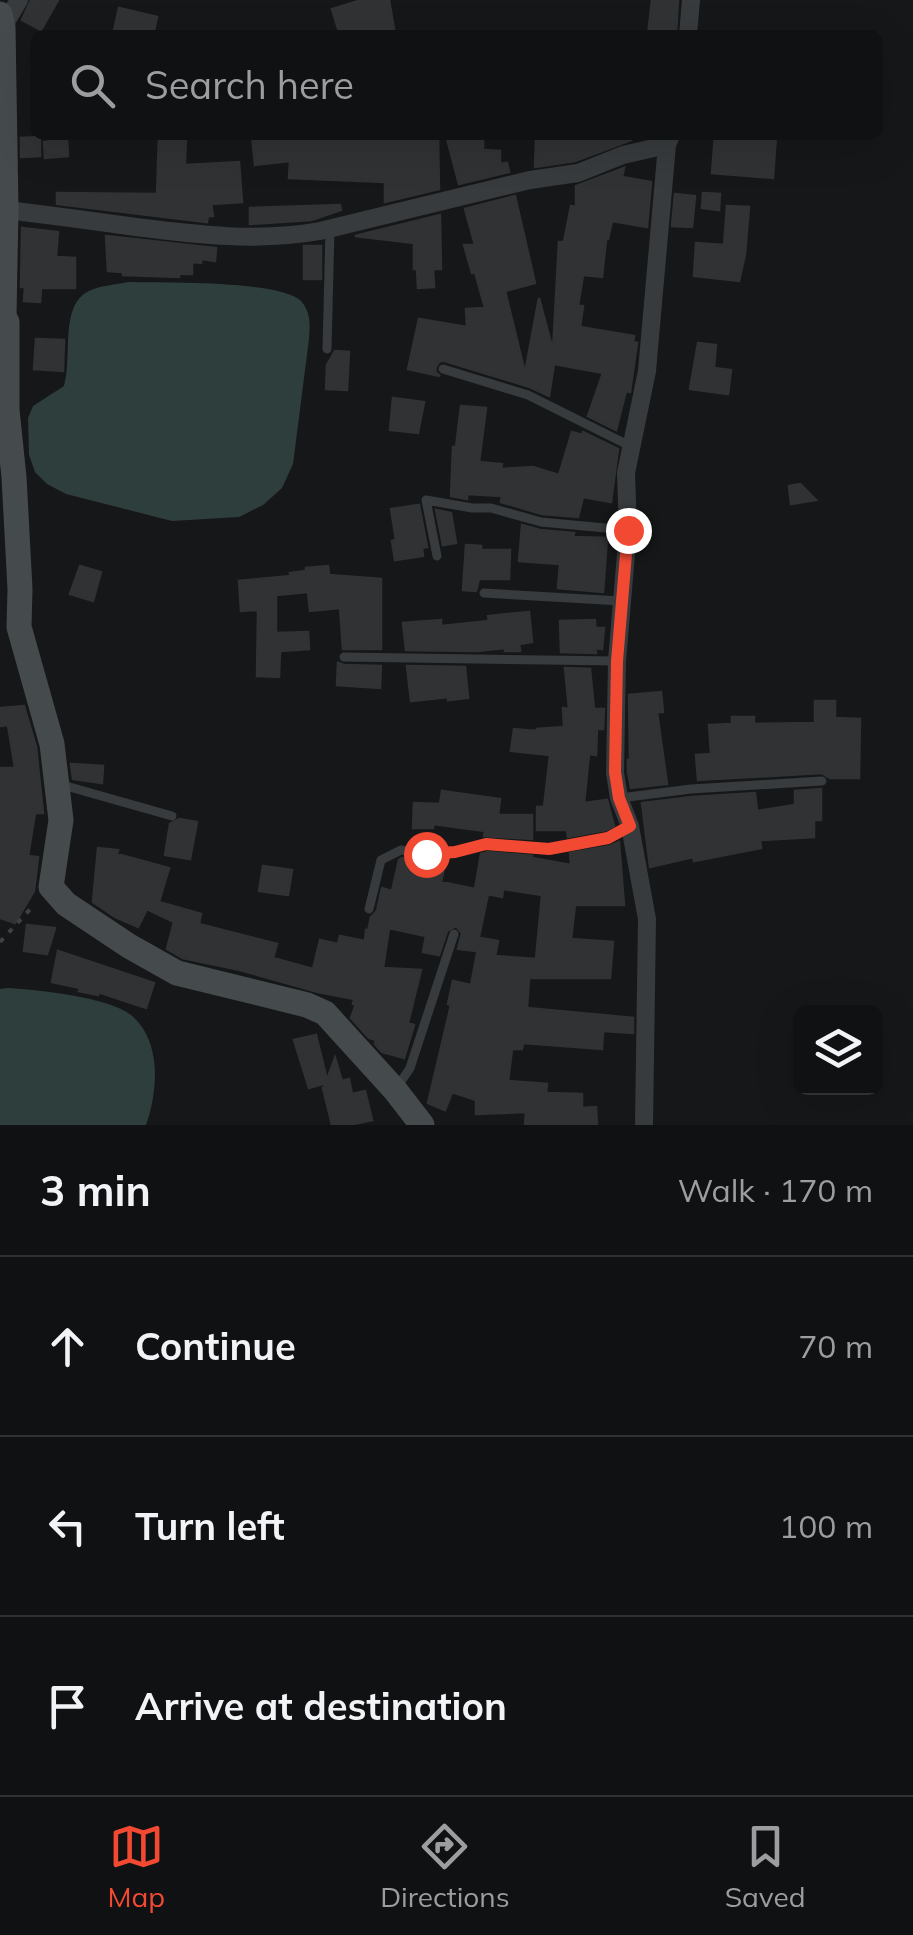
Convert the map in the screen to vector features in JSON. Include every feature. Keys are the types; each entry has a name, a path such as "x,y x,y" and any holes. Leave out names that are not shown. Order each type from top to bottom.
{"street":[{"path":"19,0 2,20 6,210 2,316 6,322 8,499 20,588 10,625 52,744 61,820 52,887 66,904 177,973 325,1014 422,1125"},
{"path":"688,30 691,0"},
{"path":"6,210 202,236 292,236 530,180 578,174 669,140 647,371 626,472 628,530 617,661 615,772 619,798 630,826 647,919 644,1125"}],"lane":[{"path":"328,349 330,228"},
{"path":"443,370 528,395 632,447"},
{"path":"437,556 426,500 491,508 541,522 628,530"},
{"path":"484,592 623,602"},
{"path":"344,657 617,661"},
{"path":"619,798 822,781"},
{"path":"56,783 172,816"},
{"path":"369,909 381,860 401,850 426,854 455,852 486,844 549,849 608,838 630,826"},
{"path":"389,1083 402,1080 410,1068 454,934"}],"path":[{"path":"0,942 52,887"}],"shaded area":[{"path":"128,282 270,289 289,294 304,305 309,339 293,464 282,488 263,505 239,517 172,521 66,494 35,472 29,455 28,418 33,406 64,386 74,308 89,291"},
{"path":"0,989 90,999 131,1015 153,1052 155,1082 146,1125 0,1125"}],"building":[{"path":"31,0 58,0 41,30 22,20"},
{"path":"362,0 389,0 394,30 338,30 332,9"},
{"path":"652,0 678,0 676,30 649,30"},
{"path":"119,8 157,17 154,30 114,30"},
{"path":"21,138 40,140 40,156 21,157"},
{"path":"67,140 68,156 45,158 44,142"},
{"path":"159,140 186,140 185,165 239,162 242,202 211,204 213,216 208,216 207,222 57,204 57,193 157,194"},
{"path":"252,140 438,140 439,189 385,202 385,182 289,178 290,161 255,165"},
{"path":"447,140 483,140 483,150 500,151 500,164 507,163 509,172 459,184"},
{"path":"536,140 631,140 575,161 535,167"},
{"path":"715,140 776,140 773,178 712,173"},
{"path":"624,168 622,177 651,182 647,227 612,221 602,277 583,275 578,306 583,306 580,327 634,336 633,342 637,343 630,392 626,391 616,430 588,416 603,373 554,364 549,396 445,361 436,366 435,372 440,376 408,369 419,319 467,327 466,309 485,308 464,245 475,245 465,209 515,196 535,283 505,291 525,373 539,298 553,351 559,242 564,242 571,206 576,207 576,186"},
{"path":"703,193 720,194 719,210 702,208"},
{"path":"675,194 695,196 692,227 672,226"},
{"path":"340,205 341,210 311,220 250,224 250,208"},
{"path":"727,206 749,207 739,281 694,276 696,243 724,245"},
{"path":"440,215 441,269 433,269 434,287 418,288 414,243 355,236"},
{"path":"22,228 58,232 56,257 75,258 75,288 41,288 40,302 24,301"},
{"path":"106,236 216,248 215,261 192,262 192,274 179,277 123,275 108,271"},
{"path":"304,246 321,246 321,279 304,279"},
{"path":"36,339 64,340 63,371 34,369"},
{"path":"698,343 716,345 714,368 731,370 728,394 690,389"},
{"path":"335,351 349,352 347,390 326,389 327,365"},
{"path":"393,398 424,402 418,433 390,430"},
{"path":"461,406 486,408 479,462 502,464 501,469 533,467 559,475 572,432 583,432 618,449 611,502 583,497 578,517 542,514 501,502 502,496 451,496 453,447"},
{"path":"800,484 816,500 791,504 789,486"},
{"path":"419,505 427,547 422,548 423,556 395,560 391,509"},
{"path":"436,510 451,513 456,543 443,545"},
{"path":"522,525 574,533 573,537 607,538 603,592 558,588 560,564 519,561"},
{"path":"466,545 481,546 481,550 510,550 509,579 479,579 476,591 463,590"},
{"path":"80,566 101,572 93,601 70,594"},
{"path":"328,566 329,575 381,579 381,649 343,649 340,608 310,611 308,592 276,595 276,633 308,632 309,649 280,651 279,677 257,676 258,610 241,611 239,581 291,576 290,573 306,568"},
{"path":"529,612 532,642 519,644 520,651 406,650 403,623 441,620 441,626"},
{"path":"595,620 595,628 604,628 602,649 595,648 596,653 561,652 560,621"},
{"path":"338,663 381,666 380,688 337,685"},
{"path":"407,666 465,667 468,698 411,701"},
{"path":"565,668 590,669 594,709 604,709 603,729 597,729 596,755 589,754 584,803 607,800 614,826 568,837 567,830 537,830 537,807 544,807 550,755 511,751 514,729 564,727 563,708 569,709"},
{"path":"661,692 663,712 657,712 667,784 631,788 629,695"},
{"path":"815,701 835,701 835,718 860,719 859,778 830,778 822,773 698,780 696,755 711,754 709,725 732,724 732,717 754,717 754,724 815,723"},
{"path":"24,706 36,747 43,813 35,813 28,856 38,857 34,891 15,923 0,918 0,768 15,768 8,725 0,726 0,708"},
{"path":"71,764 103,766 102,783 73,779"},
{"path":"821,789 821,820 814,820 814,837 760,840 761,848 650,867 642,803 755,793 757,811 795,805 795,791"},
{"path":"442,791 500,799 498,815 532,815 532,839 484,836 485,831 433,824 433,828 413,828 414,803 440,804"},
{"path":"179,819 197,822 190,859 165,855 170,824"},
{"path":"619,842 624,905 575,905 571,939 613,942 610,978 529,978 527,1008 633,1018 633,1033 603,1031 602,1049 523,1043 522,1049 512,1049 508,1081 547,1084 546,1093 582,1094 582,1108 596,1107 597,1125 525,1125 526,1112 476,1114 476,1100 452,1092 445,1110 428,1103 453,981 471,985 480,938 498,941 495,956 536,959 542,895 503,889 502,897 488,894 476,951 458,949 462,933 456,926 447,931 439,955 423,952 426,936 389,928 383,968 421,970 408,1023 414,1025 404,1058 382,1052 376,1040 369,1038 351,1018 354,999 183,958 167,949 174,922 147,909 138,927 93,902 98,848 118,850 117,854 169,868 159,902 201,914 199,924 277,944 273,958 313,969 320,940 338,944 340,936 365,941 382,888 392,891 402,858 445,863 441,882 475,889 481,854 532,856 571,865 570,853"},
{"path":"263,866 292,870 288,895 259,891"},
{"path":"27,925 55,928 47,954 24,951"},
{"path":"58,951 154,983 146,1008 52,982"},
{"path":"316,1035 327,1080 335,1058 342,1081 349,1079 352,1094 365,1091 372,1120 332,1125 323,1088 326,1083 309,1088 294,1040"}],"route":[{"path":"426,854 486,844 549,849 608,838 630,826 619,798 615,772 617,661 628,530"}]}
